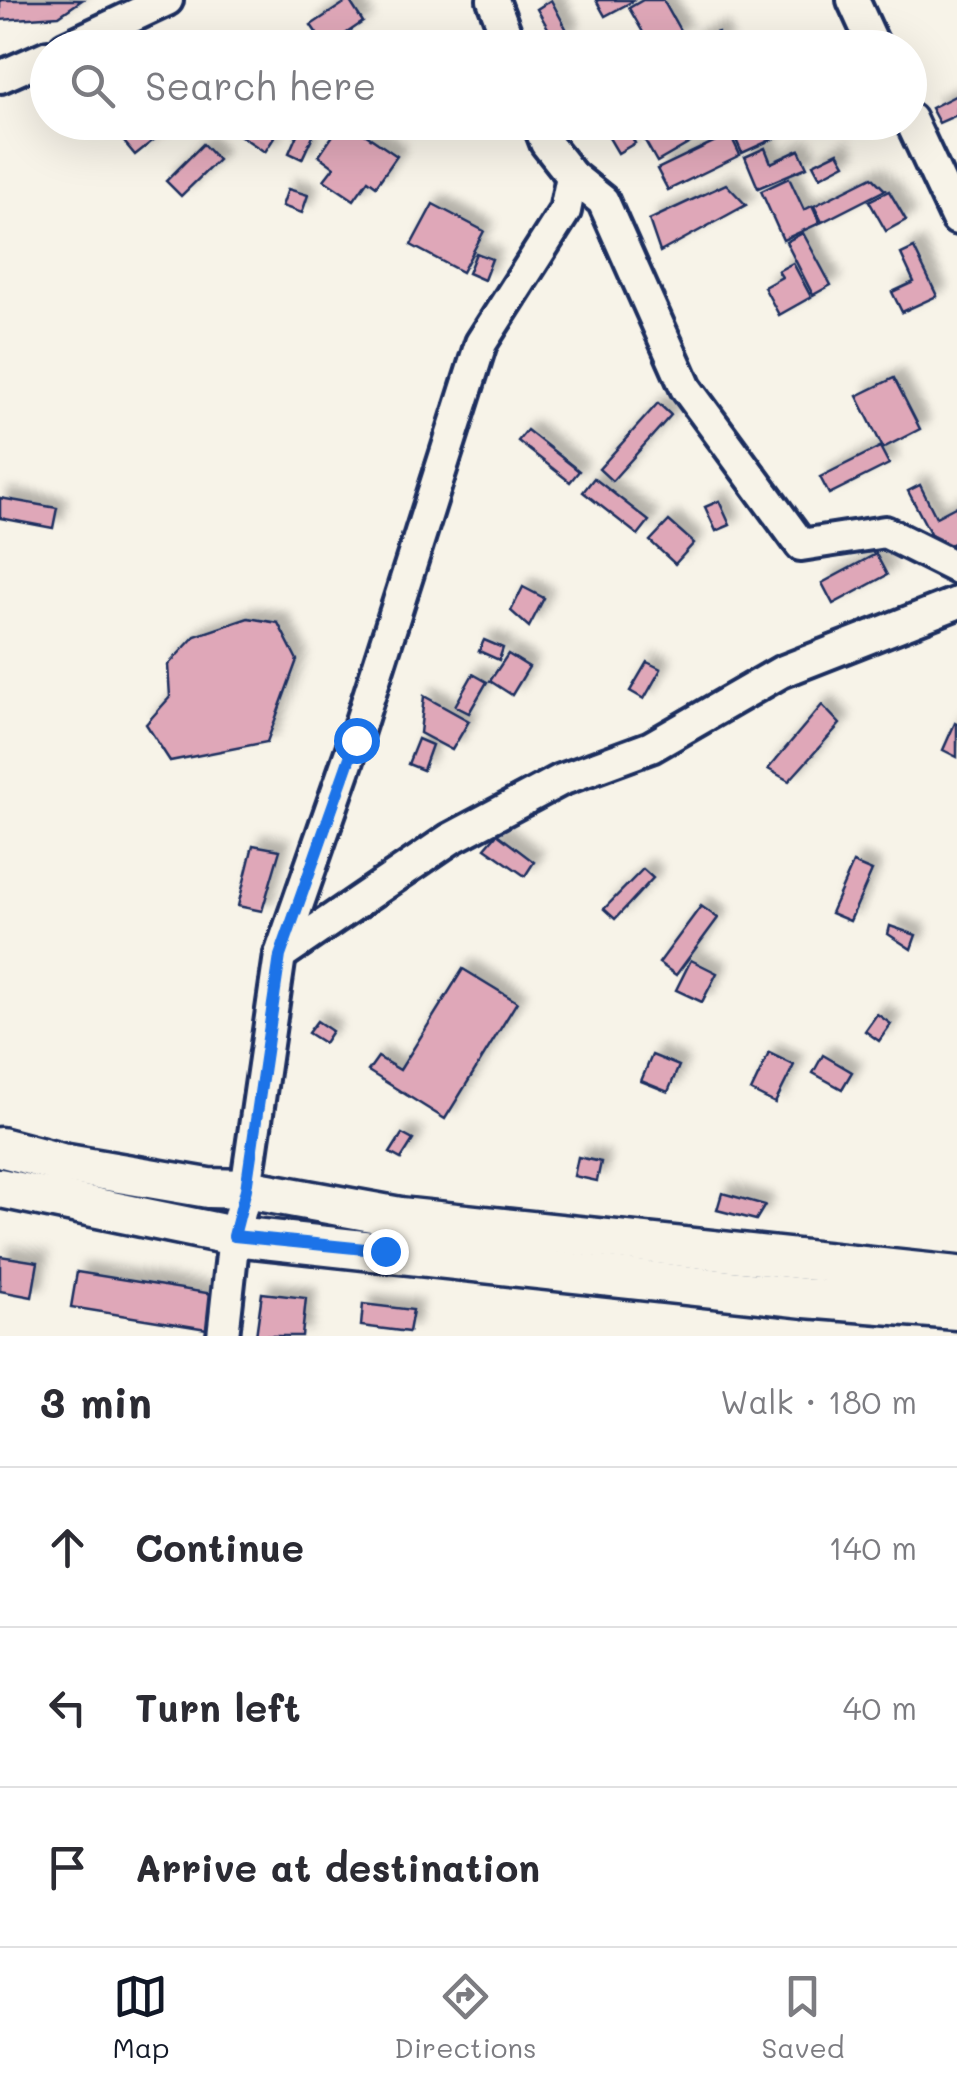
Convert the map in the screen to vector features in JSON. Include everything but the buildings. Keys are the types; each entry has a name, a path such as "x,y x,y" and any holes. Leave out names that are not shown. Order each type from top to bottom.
{"street":[{"path":"103,30 167,0"},
{"path":"493,0 504,30"},
{"path":"853,0 867,30"},
{"path":"0,77 30,64"},
{"path":"545,140 572,176 603,201 686,388 802,546 885,532 957,568"},
{"path":"920,140 957,219"},
{"path":"223,1336 234,1236 246,1189 280,956 356,740 481,343 564,210 572,176"},
{"path":"280,956 450,840 561,780 651,747 781,672 957,603"},
{"path":"0,1147 80,1166 208,1188 246,1189 400,1217 957,1276"},
{"path":"0,1188 234,1236 804,1298 957,1310"}],"route":[{"path":"356,740 280,956 246,1189 234,1236 385,1251"}]}
